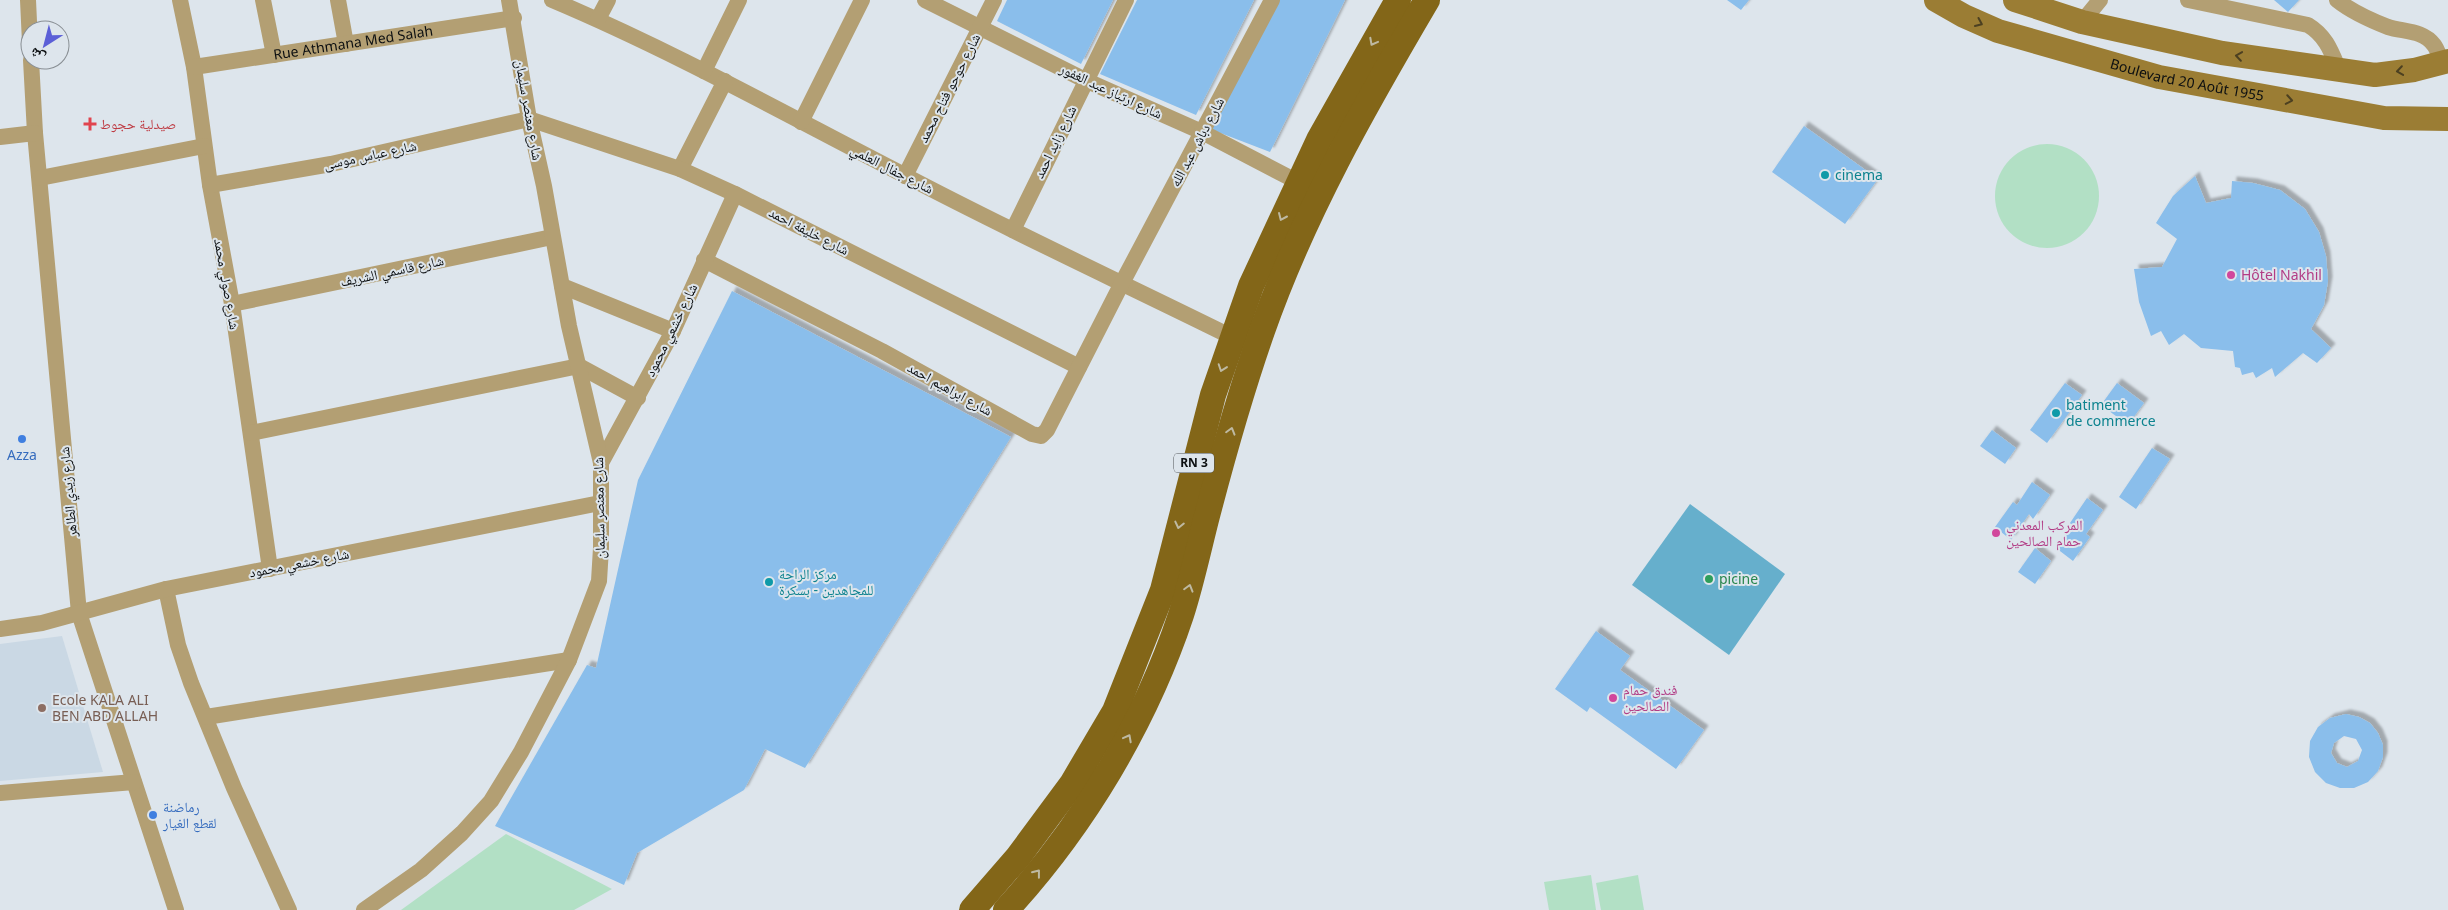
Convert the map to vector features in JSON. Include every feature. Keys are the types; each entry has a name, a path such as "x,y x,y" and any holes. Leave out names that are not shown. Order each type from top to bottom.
{"main road":[{"name":"RN 3","path":"972,910 1018,857 1072,784 1114,711 1163,590 1206,421 1232,337 1251,286 1298,182 1379,30 1398,0"},
{"name":"RN 3","path":"1006,910 1058,846 1099,786 1120,752 1151,692 1181,614 1235,417 1273,302 1302,230 1322,189 1427,0"}],"street":[{"path":"28,0 29,20"},
{"name":"شارع صولي محمد","path":"180,0 194,67 210,185 232,304 270,569"},
{"path":"263,0 274,55"},
{"path":"338,0 346,44"},
{"name":"شارع معنصر سليمان","path":"364,910 421,870 462,833 491,801 521,752 569,660 599,581 602,548 601,463 578,366 552,237 544,186 529,119 514,18 509,0"},
{"name":"شارع جفال العلمي","path":"552,0 725,81 905,176 1232,337"},
{"path":"598,20 608,0"},
{"path":"704,71 739,0"},
{"name":"شارع ارتباز عبد الغفور","path":"925,0 1085,80 1202,132 1298,182"},
{"name":"شارع حوحو فتاح محمد","path":"905,176 994,0"},
{"name":"شارع زايد احمد","path":"1013,230 1085,80 1126,0"},
{"name":"شارع دباش عبد الله","path":"1122,283 1272,0"},
{"name":"Boulevard 20 Août 1955","path":"1936,0 1976,22 1998,31 2159,76 2384,118 2448,119"},
{"path":"2016,0 2082,22 2222,53 2339,70 2375,75 2445,62 2435,46 2427,38 2412,32 2390,28 2359,15 2337,0"},
{"path":"2082,22 2100,0"},
{"path":"2188,0 2308,25 2320,32 2324,37 2339,70"},
{"path":"802,122 859,1"},
{"name":"Rue Athmana Med Salah","path":"194,67 514,18"},
{"name":"شارع زيدي الطاهر","path":"32,70 35,133 80,613 176,910"},
{"path":"680,169 725,81"},
{"name":"شارع خليفة احمد","path":"529,119 680,169 735,194 1079,367"},
{"name":"شارع عباس موسى","path":"210,185 331,164 529,119"},
{"path":"0,137 35,133"},
{"path":"40,178 204,146"},
{"name":"شارع خشعي محمود","path":"601,463 673,331 735,194"},
{"name":"شارع قاسمي الشريف","path":"232,304 552,237"},
{"name":"شارع ابراهيم احمد","path":"704,260 882,352 1037,436 1044,434 1047,430 1122,283"},
{"path":"562,286 673,331"},
{"path":"251,433 578,366 638,398"},
{"name":"شارع خشعي محمود","path":"0,629 42,624 166,590 600,503"},
{"path":"166,590 178,645 191,683 234,788 289,910"},
{"path":"206,717 569,660"},
{"path":"0,793 134,782"}],"shaded area":[{"name":"Ecole KALA ALI BEN ABD ALLAH","path":"62,636 103,772 0,781 0,644"}],"green space":[{"path":"2047,144 2067,148 2076,153 2090,167 2095,176 2099,196 2095,216 2090,225 2076,239 2067,244 2047,248 2027,244 2018,239 2004,225 1999,216 1995,196 1999,176 2004,167 2018,153 2027,148"},
{"path":"506,834 612,889 574,910 401,910"},
{"path":"1591,875 1596,910 1549,910 1544,882"},
{"path":"1638,875 1644,910 1601,910 1596,883"}],"water":[{"name":"picine","path":"1690,504 1785,574 1729,655 1632,585"}],"building":[{"path":"1007,0 1113,0 1081,64 997,21"},
{"path":"1137,0 1254,0 1196,115 1100,74"},
{"path":"1277,0 1345,0 1270,152 1210,129"},
{"path":"1727,0 1749,0 1741,10"},
{"path":"2274,0 2299,0 2288,12"},
{"name":"cinema","path":"1804,126 1878,179 1845,224 1772,172"},
{"name":"Hôtel Nakhil","path":"2195,176 2206,203 2231,198 2232,181 2253,183 2280,190 2305,209 2319,232 2326,256 2328,281 2324,305 2311,329 2331,348 2317,363 2303,353 2275,377 2272,368 2256,378 2253,372 2242,375 2240,368 2235,367 2233,351 2201,348 2184,334 2169,345 2161,331 2151,336 2139,302 2134,269 2162,267 2177,239 2156,223 2173,196"},
{"name":"مركز الراحة للمجاهدين - بسكرة","path":"732,291 1011,437 805,768 765,749 744,790 637,853 624,885 495,826 587,665 596,668 638,480"},
{"name":"batiment de commerce","path":"2065,383 2082,395 2047,443 2030,430"},
{"path":"2117,383 2144,403 2128,425 2101,405"},
{"path":"1992,430 2016,448 2005,464 1980,446"},
{"path":"2152,448 2170,459 2136,509 2119,497"},
{"path":"2032,482 2050,495 2033,519 2029,514 2011,540 1995,527 2013,502 2017,505"},
{"path":"2087,498 2103,510 2086,534 2090,537 2073,561 2056,548 2073,526 2070,523"},
{"path":"2035,548 2051,561 2035,584 2018,572"},
{"name":"فندق حمام الصالحين","path":"1596,631 1630,656 1620,670 1704,730 1676,769 1590,707 1587,712 1555,689"},
{"path":"2346,714 2359,717 2370,723 2378,733 2383,745 2383,757 2378,771 2368,782 2354,788 2340,788 2326,783 2315,772 2309,757 2310,741 2318,727 2330,718","holes":["2344,736 2356,739 2362,750 2358,761 2347,767 2337,763 2331,753 2334,743"]}],"place":[{"name":"صيدلية حجوط","path":"90,124"},
{"name":"cinema","path":"1825,175"},
{"name":"Hôtel Nakhil","path":"2231,275"},
{"name":"batiment de commerce","path":"2056,413"},
{"name":"Azza","path":"22,439"},
{"name":"المركب المعدني حمام الصالحين","path":"1996,533"},
{"name":"picine","path":"1709,579"},
{"name":"مركز الراحة للمجاهدين - بسكرة","path":"769,582"},
{"name":"فندق حمام الصالحين","path":"1613,698"},
{"name":"Ecole KALA ALI BEN ABD ALLAH","path":"42,708"},
{"name":"رماضنة لقطع الغيار","path":"153,815"}]}
